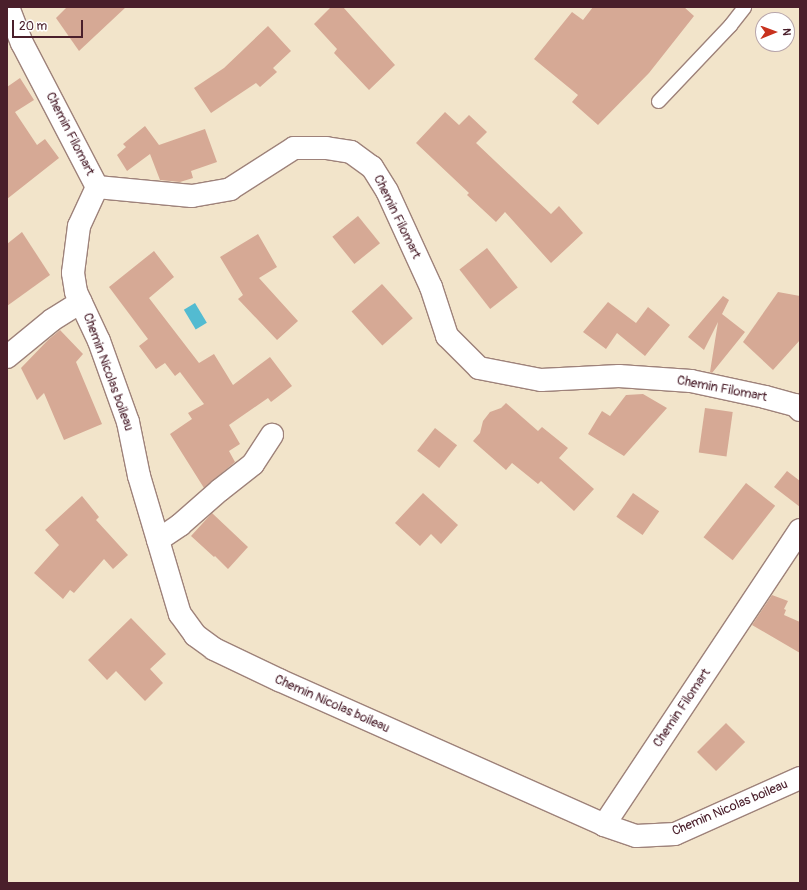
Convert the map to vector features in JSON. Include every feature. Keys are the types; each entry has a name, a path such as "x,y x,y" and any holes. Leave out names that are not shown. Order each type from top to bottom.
{"street":[{"name":"Chemin Filomart","path":"8,7 22,44 97,187 192,196 230,189 294,148 326,148 351,152 372,167 387,191 430,287 448,336 479,368 541,380 620,376 691,381 765,397 795,405 800,410"},
{"name":"Chemin Nicolas boileau","path":"97,187 79,226 73,273 76,292 99,341 128,422 139,476 180,614 195,636 214,649 279,680 604,825 636,836 675,834 800,778"},
{"name":"Chemin Nicolas boileau","path":"7,357 52,320 81,302"},
{"path":"158,540 180,526 220,490 253,464 272,435"},
{"name":"Chemin Filomart","path":"604,825 800,530"}],"lane":[{"path":"658,101 730,25 744,7"}],"water":[{"path":"195,303 207,323 196,329 184,310"}],"building":[{"path":"67,7 126,7 79,51 56,18"},
{"path":"331,7 343,7 395,65 369,90 334,53 337,49 314,24"},
{"path":"593,7 684,7 694,16 649,73 598,125 572,102 578,95 534,59 572,12 583,20"},
{"path":"268,26 291,51 273,68 277,72 260,87 256,83 211,113 194,88 224,68"},
{"path":"20,78 34,100 15,112 37,145 45,139 59,158 7,199 7,87"},
{"path":"445,112 459,125 469,115 487,132 476,143 551,214 559,206 583,233 551,263 505,212 496,222 467,195 469,193 416,143"},
{"path":"145,126 159,145 205,129 217,162 191,171 193,178 180,182 160,180 150,154 127,171 117,155 126,147 123,144"},
{"path":"358,216 380,243 354,264 332,237"},
{"path":"22,232 50,275 7,306 7,244"},
{"path":"258,234 277,267 259,278 298,321 277,340 238,299 243,295 220,257"},
{"path":"487,248 518,287 490,309 459,270"},
{"path":"154,251 174,277 149,298 199,363 214,354 233,385 270,357 292,386 271,402 268,398 229,425 240,444 229,451 235,462 204,488 170,434 192,419 188,413 204,404 180,372 175,376 165,363 156,369 139,346 148,339 109,287"},
{"path":"382,284 413,318 382,346 352,311"},
{"path":"778,292 800,296 800,340 773,370 743,342"},
{"path":"723,296 729,300 722,314 745,332 712,373 710,372 718,322 704,350 688,337"},
{"path":"608,302 636,323 648,307 670,325 645,356 617,333 606,349 583,332"},
{"path":"60,330 83,354 76,362 102,424 64,440 44,393 37,400 21,368 48,340"},
{"path":"643,394 667,408 624,456 588,434 602,411 610,416 626,395"},
{"path":"506,403 538,431 542,427 568,448 559,458 594,489 574,511 541,481 538,484 512,463 506,470 473,441 480,433 483,421 490,412 501,408"},
{"path":"705,408 733,412 726,456 699,453"},
{"path":"435,428 457,445 439,468 417,451"},
{"path":"787,471 800,481 800,507 774,487"},
{"path":"746,483 775,506 733,560 704,537"},
{"path":"423,493 458,525 441,544 431,534 420,546 395,523"},
{"path":"633,493 659,511 643,535 616,517"},
{"path":"82,496 99,517 96,520 128,555 113,569 104,559 74,593 70,590 63,599 34,573 59,545 45,530"},
{"path":"212,513 248,547 228,569 191,536"},
{"path":"772,595 788,601 784,609 786,610 784,615 800,622 800,653 752,625"},
{"path":"131,618 166,654 150,669 163,683 145,701 116,671 107,680 88,660"},
{"path":"726,723 745,742 716,771 697,752"}]}
